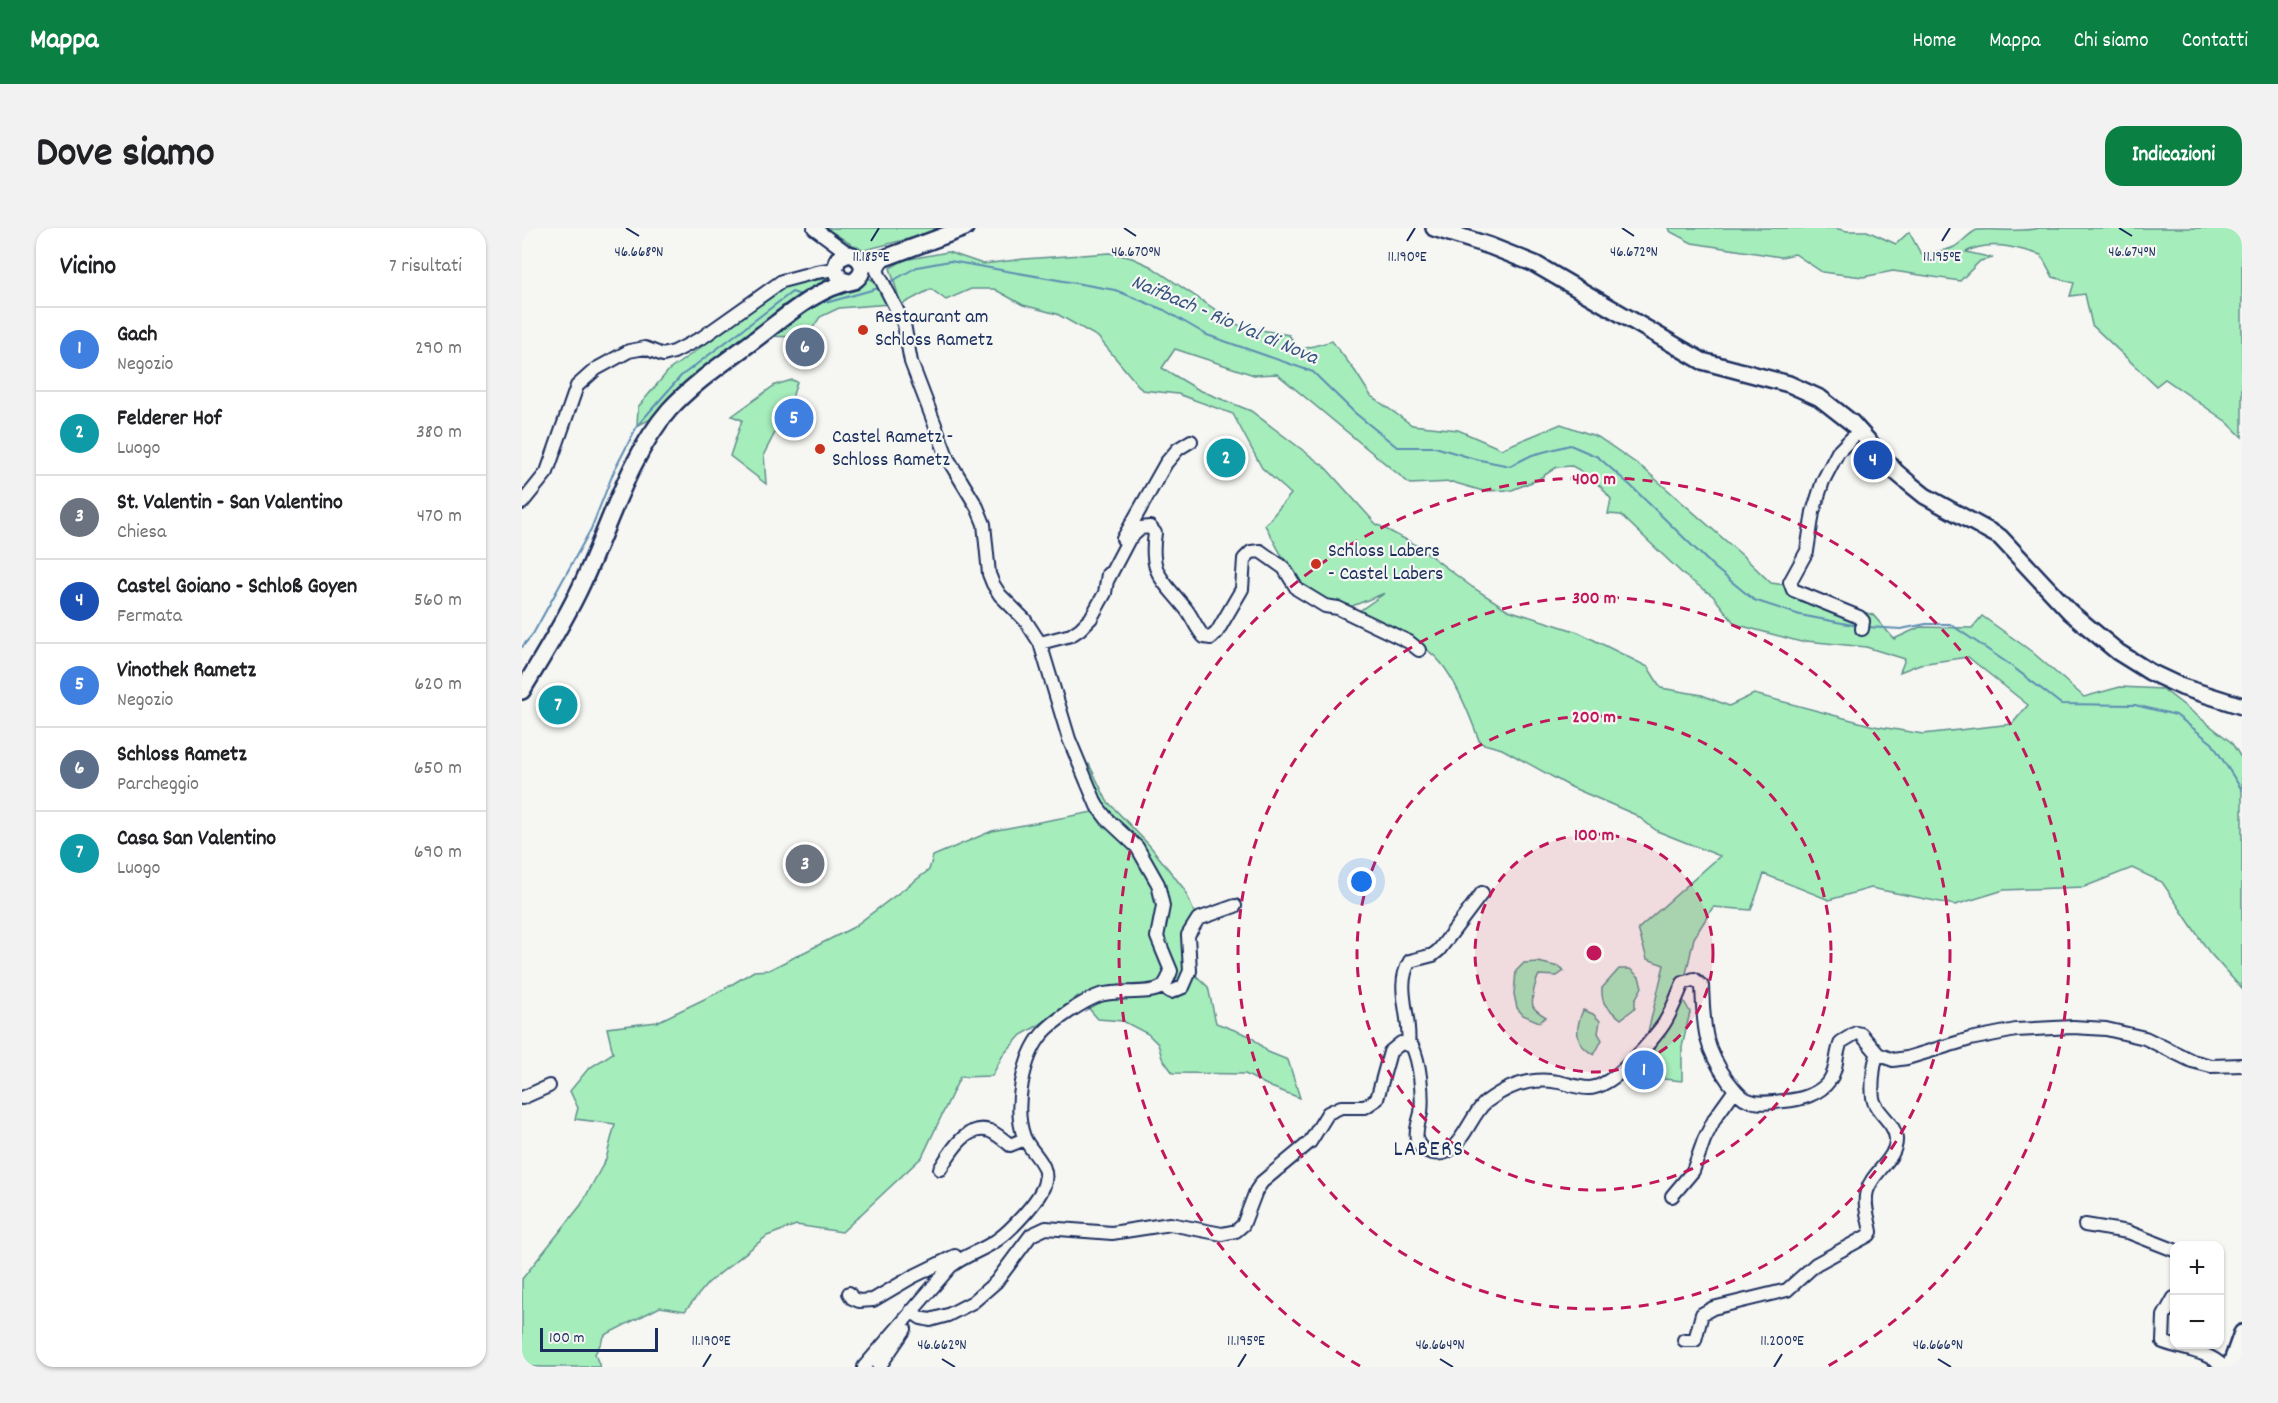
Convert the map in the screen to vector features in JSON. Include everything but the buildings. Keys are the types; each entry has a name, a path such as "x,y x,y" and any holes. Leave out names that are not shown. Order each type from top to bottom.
{"main road":[{"path":"522,692 581,586 637,459 670,409 693,387 800,305 859,267 965,228"},
{"path":"1434,228 1490,246 1535,264 1702,361 1771,378 1804,390 1829,404 1859,431 1896,472 1917,490 2000,537 2070,612 2118,652 2182,687 2242,706"},
{"path":"2230,1367 2242,1333"}],"street":[{"path":"819,232 835,255 859,267 895,303 904,324 911,362 948,459 977,507 984,524 989,574 993,584 1000,595 1025,620 1040,644 1070,740 1092,797 1101,812 1137,847 1158,884 1163,906 1157,938 1171,971 1162,987 1153,990 1110,992 1098,996 1086,1001 1044,1033 1032,1049 1023,1077 1021,1111 1025,1140 1043,1163 1046,1177 1044,1187 1002,1236 961,1258 937,1280 864,1367"},
{"path":"522,503 547,472 577,386 596,369 629,351 645,348 663,355 674,352 703,337 782,281 816,272 859,267"},
{"path":"1859,431 1838,452 1823,481 1813,512 1807,551 1790,582 1793,590 1859,617 1863,626"},
{"path":"1040,644 1071,635 1080,629 1100,604 1106,593 1109,564 1166,463 1178,448 1191,441"},
{"path":"1107,581 1129,539 1141,528 1150,527 1155,533 1152,560 1161,579 1194,619 1203,637 1211,638 1217,632 1242,589 1244,559 1251,552 1260,551 1284,568 1297,589 1303,593 1325,606 1338,608 1409,642 1419,650"},
{"path":"1408,1045 1410,1032 1403,993 1407,966 1410,961 1434,955 1482,893"},
{"path":"1162,987 1171,992 1183,987 1190,971 1188,935 1198,919 1235,906"},
{"path":"911,1311 921,1318 930,1320 954,1312 973,1302 996,1282 1031,1235 1046,1228 1112,1233 1170,1224 1222,1234 1236,1231 1243,1225 1262,1182 1310,1142 1328,1113 1341,1107 1365,1107 1377,1099 1390,1052 1401,1043 1412,1046 1418,1056 1421,1110 1417,1134 1419,1143 1422,1148 1443,1153 1453,1148 1458,1142 1478,1109 1494,1095 1514,1085 1538,1080 1591,1088 1609,1082 1661,1027 1683,983 1694,979 1702,986 1704,1027 1714,1061 1743,1098 1758,1103 1790,1101 1822,1088 1829,1082 1834,1072 1841,1042 1856,1033 1861,1034 1878,1054 1893,1060 1970,1039 2016,1030 2106,1029 2145,1038 2192,1061 2211,1066 2242,1065"},
{"path":"1684,1340 1695,1340 1702,1314 1705,1311 1787,1290 1816,1264 1869,1235 1871,1232 1866,1205 1867,1192 1878,1170 1893,1154 1896,1141 1893,1129 1873,1099 1874,1069 1878,1054"},
{"path":"522,1098 549,1086"},
{"path":"1672,1196 1693,1171 1715,1118 1735,1090"},
{"path":"940,1169 959,1140 976,1131 986,1130 994,1133 1010,1145 1025,1140"},
{"path":"2085,1225 2127,1232 2170,1248"},
{"path":"849,1293 852,1298 860,1301 873,1300 953,1256 961,1258"},
{"path":"2170,1306 2164,1316 2163,1342 2170,1344"},
{"path":"879,1367 906,1327 911,1311"},
{"path":"2190,1349 2214,1358 2224,1367"}],"green space":[{"path":"826,228 951,228 861,251"},
{"path":"1668,228 1834,228 1847,231 1867,231 1896,244 1909,232 1921,254 1950,249 1977,230 2242,228 2242,437 2227,422 2165,379 2156,386 2092,325 2085,294 2070,296 2074,283 2053,277 2041,255 2003,246 1984,246 1966,252 1993,258 1980,261 1960,281 1893,271 1863,277 1822,272 1795,254 1781,257 1692,243 1671,232"},
{"path":"948,252 983,264 1110,253 1132,258 1150,266 1240,326 1289,335 1299,350 1332,341 1371,396 1412,425 1458,430 1501,449 1561,424 1598,437 1643,468 1771,583 1808,588 1829,600 1873,615 1894,639 1920,627 1972,628 1982,616 2031,651 2084,697 2120,687 2163,689 2231,742 2242,759 2242,989 2209,952 2162,882 2132,868 2084,887 2004,890 1955,905 1871,888 1829,900 1764,874 1751,910 1713,907 1694,938 1681,996 1690,1012 1682,1047 1682,1081 1664,1079 1648,1032 1664,965 1647,959 1638,929 1720,856 1657,831 1636,815 1571,787 1502,749 1480,743 1458,690 1441,663 1414,641 1358,612 1385,593 1335,613 1299,587 1265,525 1291,494 1262,468 1233,414 1178,394 1142,390 1098,337 1057,314 1023,305 994,289 971,289 946,300 931,289 901,305 890,268 904,260","holes":["1175,349 1254,375 1277,374 1410,484 1452,482 1483,491 1512,490 1537,480 1557,467 1572,466 1585,473 1611,499 1608,514 1621,515 1685,576 1713,596 1735,624 1801,642 1866,647 1905,659 1900,672 1920,664 1968,657 2028,705 2012,724 1923,734 1874,726 1754,694 1729,706 1702,695 1661,688 1648,667 1578,632 1508,610 1472,587 1416,545 1376,524 1325,467 1251,411 1199,390 1162,368"]},
{"path":"867,277 879,284 889,304 839,308 820,317 800,347 797,337 765,336 801,310"},
{"path":"829,278 784,305 741,343 699,374 651,419 637,426 638,407 669,370 788,285"},
{"path":"792,380 797,382 785,420 782,419 764,454 766,484 730,456 742,420 732,416 775,385"},
{"path":"1089,764 1107,801 1150,846 1184,889 1195,914 1187,967 1208,987 1216,1023 1250,1036 1268,1052 1288,1060 1300,1098 1245,1074 1173,1073 1162,1058 1158,1044 1148,1034 1123,1021 1098,1019 1078,996 1039,1025 1021,1035 1003,1055 992,1076 960,1077 922,1157 842,1232 796,1225 767,1236 708,1283 685,1311 660,1307 605,1335 595,1354 600,1367 522,1367 522,1279 581,1205 606,1159 615,1124 575,1119 578,1108 570,1091 588,1069 613,1053 607,1028 657,1022 721,991 754,971 769,970 852,928 929,870 933,856 992,831 1093,812 1078,775"},
{"path":"1538,962 1559,967 1564,971 1557,976 1539,975 1538,977 1532,1003 1537,1011 1546,1017 1539,1022 1523,1015 1517,1008 1514,994 1516,971 1524,963"},
{"path":"1619,969 1630,969 1639,977 1642,987 1635,1000 1635,1008 1621,1019 1606,1006 1602,994 1602,988"},
{"path":"1583,1010 1593,1014 1600,1021 1598,1033 1602,1040 1594,1055 1587,1051 1578,1036"}],"waterway":[{"name":"Naifbach - Rio Val di Nova","path":"887,284 917,267 950,261 1115,290 1164,310 1207,335 1313,372 1355,413 1397,447 1435,447 1475,459 1510,466 1532,455 1570,445 1598,457 1715,568 1754,600 1800,615 1858,626"},
{"name":"Naifbach - Rio Val di Nova","path":"821,300 829,302 879,288"},
{"name":"Naifbach - Rio Val di Nova","path":"522,647 533,634 591,529 614,471 637,426 681,376 792,292 804,296"},
{"name":"Naifbach - Rio Val di Nova","path":"1867,627 1901,629 1926,624 1950,624 2009,664 2061,704 2135,705 2176,715 2212,743 2242,790"}],"place":[{"name":"Restaurant am Schloss Rametz","path":"863,330"},
{"name":"Schloss Rametz","path":"805,347"},
{"name":"Vinothek Rametz","path":"794,418"},
{"name":"Castel Rametz - Schloss Rametz","path":"820,449"},
{"name":"Felderer Hof","path":"1226,458"},
{"name":"Castel Goiano - Schloß Goyen","path":"1873,460"},
{"name":"Schloss Labers - Castel Labers","path":"1316,564"},
{"name":"Casa San Valentino","path":"558,705"},
{"name":"St. Valentin - San Valentino","path":"805,864"},
{"name":"Gach","path":"1644,1070"}],"district":[{"name":"LABERS","path":"1429,1150"}]}
